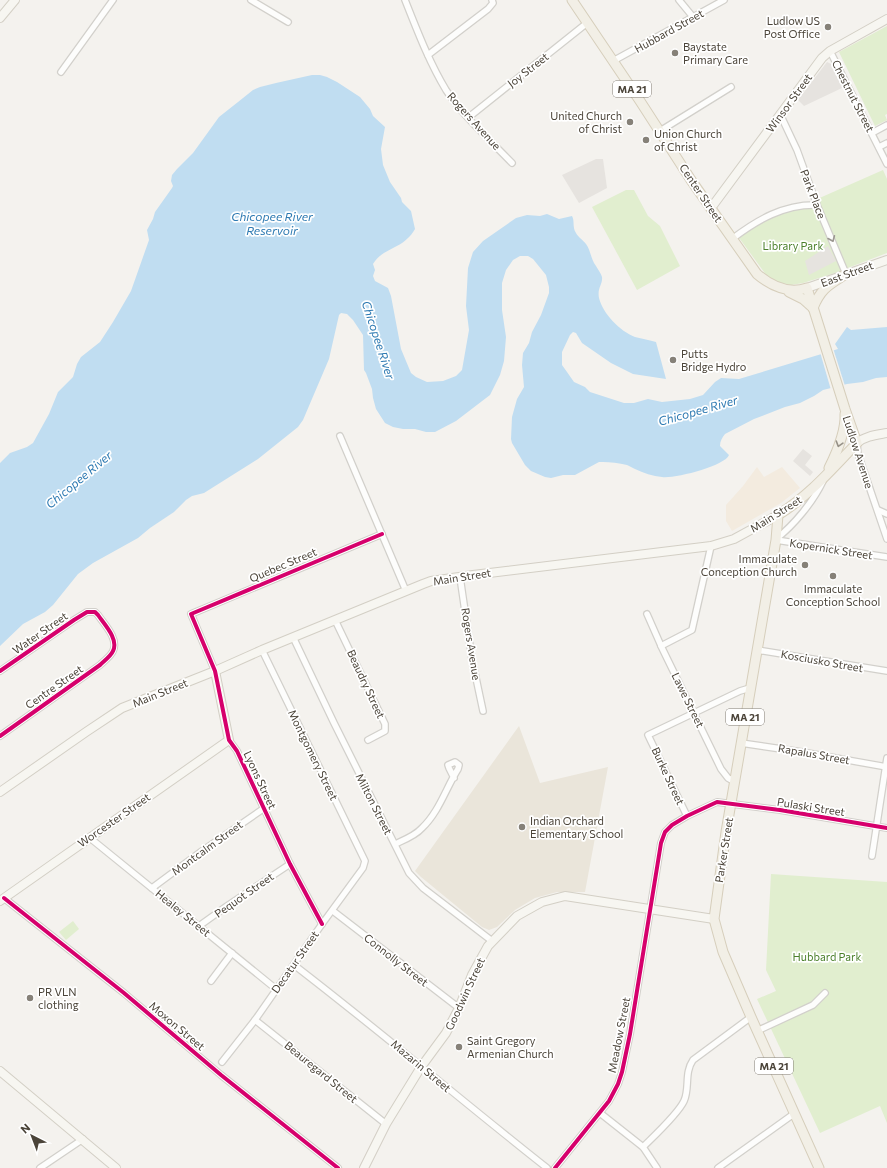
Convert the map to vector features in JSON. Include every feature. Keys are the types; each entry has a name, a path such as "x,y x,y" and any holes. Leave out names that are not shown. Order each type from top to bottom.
{"main road":[{"path":"0,18 15,0"},
{"name":"Center Street","path":"572,0 757,274 768,283 778,287 796,290 807,288"},
{"name":"Winsor Street","path":"711,208 822,58 830,51 887,19"},
{"name":"East Street","path":"807,288 887,260"},
{"path":"812,308 820,292 846,274"},
{"path":"778,287 802,298 812,308"},
{"path":"807,288 812,308"},
{"name":"Ludlow Avenue","path":"812,308 857,443"},
{"path":"825,478 836,453 844,428 845,409"},
{"name":"Main Street","path":"0,792 122,708 431,581 460,576 711,546 734,538 778,515 800,500 825,478 862,439 887,433"},
{"name":"Parker Street","path":"778,515 776,540 726,832 714,919 723,952 819,1168"},
{"name":"Lyons Street","path":"215,671 229,740"},
{"name":"Worcester Street","path":"2,900 229,740"},
{"name":"Goodwin Street","path":"364,1168 386,1124 421,1067 446,1033 459,1008 472,975 492,941 517,916 542,902 565,896 714,919"},
{"path":"0,1071 116,1168"}],"street":[{"path":"61,72 113,0"},
{"path":"251,0 288,22"},
{"name":"Rogers Avenue","path":"404,0 428,55 446,90 512,163"},
{"path":"679,0 693,17"},
{"name":"Hubbard Street","path":"613,62 724,0"},
{"path":"428,55 488,9 492,1"},
{"name":"Joy Street","path":"469,117 587,23"},
{"name":"Chestnut Street","path":"830,51 887,164"},
{"path":"660,131 731,87"},
{"name":"Park Place","path":"780,114 797,150 817,204 846,274"},
{"path":"872,133 887,125"},
{"path":"879,147 887,143"},
{"path":"732,239 766,216 793,206 817,204"},
{"path":"340,436 406,591"},
{"name":"Ludlow Avenue","path":"857,443 858,454 886,535"},
{"path":"776,540 814,497 825,478"},
{"path":"878,510 887,514"},
{"name":"Quebec Street","path":"191,614 382,534"},
{"name":"Kopernick Street","path":"776,540 887,557"},
{"path":"661,646 692,630 711,546"},
{"name":"Rogers Avenue","path":"460,576 472,659 483,711"},
{"name":"Water Street","path":"0,672 74,620 87,612 91,612"},
{"name":"Centre Street","path":"0,736 50,699 90,673 113,652 114,640 98,615 91,612"},
{"name":"Lyons Street","path":"191,614 215,671"},
{"name":"Lawe Street","path":"647,614 721,769 728,778 735,782"},
{"name":"Beaudry Street","path":"335,620 385,724 385,731 368,740"},
{"name":"Milton Street","path":"293,638 407,870 419,885 492,941"},
{"name":"Montgomery Street","path":"262,650 365,861"},
{"name":"Kosciusko Street","path":"757,650 887,671"},
{"path":"694,713 740,691 750,688"},
{"name":"Burke Street","path":"687,816 648,735 694,713"},
{"name":"Lyons Street","path":"229,740 237,751 290,864 322,924"},
{"name":"Rapalus Street","path":"741,743 886,767"},
{"path":"872,856 887,758"},
{"path":"395,844 413,835 422,828 442,800 454,778"},
{"name":"Pulaski Street","path":"687,816 717,802 732,803 887,828"},
{"name":"Montcalm Street","path":"152,888 263,808"},
{"name":"Meadow Street","path":"555,1168 609,1101 618,1084 630,1034 663,836 672,825 687,816"},
{"name":"Healey Street","path":"90,838 276,989"},
{"name":"Decatur Street","path":"222,1062 294,966 322,924 363,868 365,861"},
{"name":"Pequot Street","path":"199,926 290,864"},
{"name":"Moxon Street","path":"2,900 129,998 221,1075 338,1168"},
{"name":"Connolly Street","path":"333,911 459,1008"},
{"path":"211,981 232,953"},
{"name":"Mazarin Street","path":"294,966 392,1042 547,1168"},
{"path":"757,1031 813,1005 825,993"},
{"path":"643,1147 679,1110 684,1101 689,1065 693,1060 751,1017"},
{"name":"Beauregard Street","path":"255,1020 386,1124"},
{"path":"600,1113 643,1147 658,1168"},
{"path":"718,1168 795,1113"},
{"path":"40,1168 83,1139"}],"shaded area":[{"path":"827,62 831,64 842,88 804,106 798,100"},
{"path":"596,159 603,159 607,188 579,203 562,175"},
{"path":"828,246 836,261 809,275 805,261"},
{"path":"803,449 812,456 805,465 813,472 810,476 793,461"},
{"path":"757,467 764,477 782,467 800,488 781,503 732,531 726,521 726,505"},
{"name":"Indian Orchard Elementary School","path":"519,726 540,783 608,767 585,892 557,892 535,898 515,910 497,927 489,930 482,927 415,871"}],"green space":[{"path":"887,26 887,114 885,115 887,120 875,126 839,52"},
{"name":"Library Park","path":"883,170 887,179 887,253 832,274 791,285 778,282 767,276 737,235 773,213 817,205 815,200"},
{"path":"626,190 634,190 648,216 660,226 680,266 637,290 592,207"},
{"name":"Hubbard Park","path":"771,874 887,882 887,1123 880,1106 820,1133 757,999 776,991 766,970"},
{"path":"73,921 79,929 66,940 59,932"}],"water":[{"name":"Chicopee River Reservoir","path":"312,75 327,77 360,97 370,109 373,116 385,127 381,149 383,165 390,182 401,198 402,202 411,211 415,229 405,241 377,258 373,264 375,270 373,276 375,281 388,288 391,296 401,349 411,373 416,377 427,382 443,381 456,376 462,370 469,330 466,306 468,268 473,252 483,241 516,218 527,215 540,216 547,214 559,219 572,216 575,231 588,247 593,261 602,276 599,289 599,298 604,310 608,316 624,331 635,337 656,342 666,379 633,374 611,363 582,343 576,333 573,332 562,352 562,365 574,382 585,387 590,392 624,403 634,403 648,399 662,402 690,399 703,395 715,382 721,378 739,379 838,349 835,344 847,327 851,330 887,327 887,377 876,378 823,390 800,403 754,419 724,435 720,446 729,455 725,459 719,463 698,471 677,476 662,477 645,473 627,465 599,462 575,475 563,475 551,478 545,477 531,471 525,465 511,439 512,417 517,399 524,387 522,365 523,353 529,343 532,332 541,315 549,293 546,275 533,259 528,256 520,256 513,260 506,270 502,283 502,310 506,337 504,361 500,375 490,395 456,421 435,432 403,429 393,427 385,423 376,409 372,389 364,370 363,335 347,314 341,313 339,315 329,359 303,420 298,427 258,459 204,493 192,496 174,512 138,538 93,563 78,574 53,605 45,612 23,624 0,646 0,463 10,453 27,447 33,443 49,414 58,392 73,377 81,357 100,342 113,322 131,291 149,240 147,230 155,212 173,186 171,181 172,175 193,153 219,117 253,90"}],"pier":[{"path":"833,348 845,386 831,390 820,352"}],"cycle path":[{"path":"322,924 290,864 237,751 229,740 215,671 191,614 382,534"},
{"path":"0,671 87,612 95,612 98,615 110,632 114,642 112,653 100,665 0,736"},
{"path":"555,1168 609,1101 618,1084 622,1072 630,1034 661,843 665,832 672,825 687,816 717,802 780,810 887,828"},
{"path":"4,898 124,993 221,1075 338,1168"}],"place":[{"name":"Ludlow US Post Office","path":"828,27"},
{"name":"Baystate Primary Care","path":"675,53"},
{"name":"United Church of Christ","path":"630,122"},
{"name":"Union Church of Christ","path":"646,140"},
{"name":"Putts Bridge Hydro","path":"673,360"},
{"name":"Immaculate Conception Church","path":"805,565"},
{"name":"Immaculate Conception School","path":"833,576"},
{"name":"Indian Orchard Elementary School","path":"522,827"},
{"name":"PR VLN clothing","path":"30,998"},
{"name":"Saint Gregory Armenian Church","path":"459,1047"}],"water label":[{"name":"Chicopee River","path":"378,340"},
{"name":"Chicopee River","path":"698,411"},
{"name":"Chicopee River","path":"79,480"}]}
